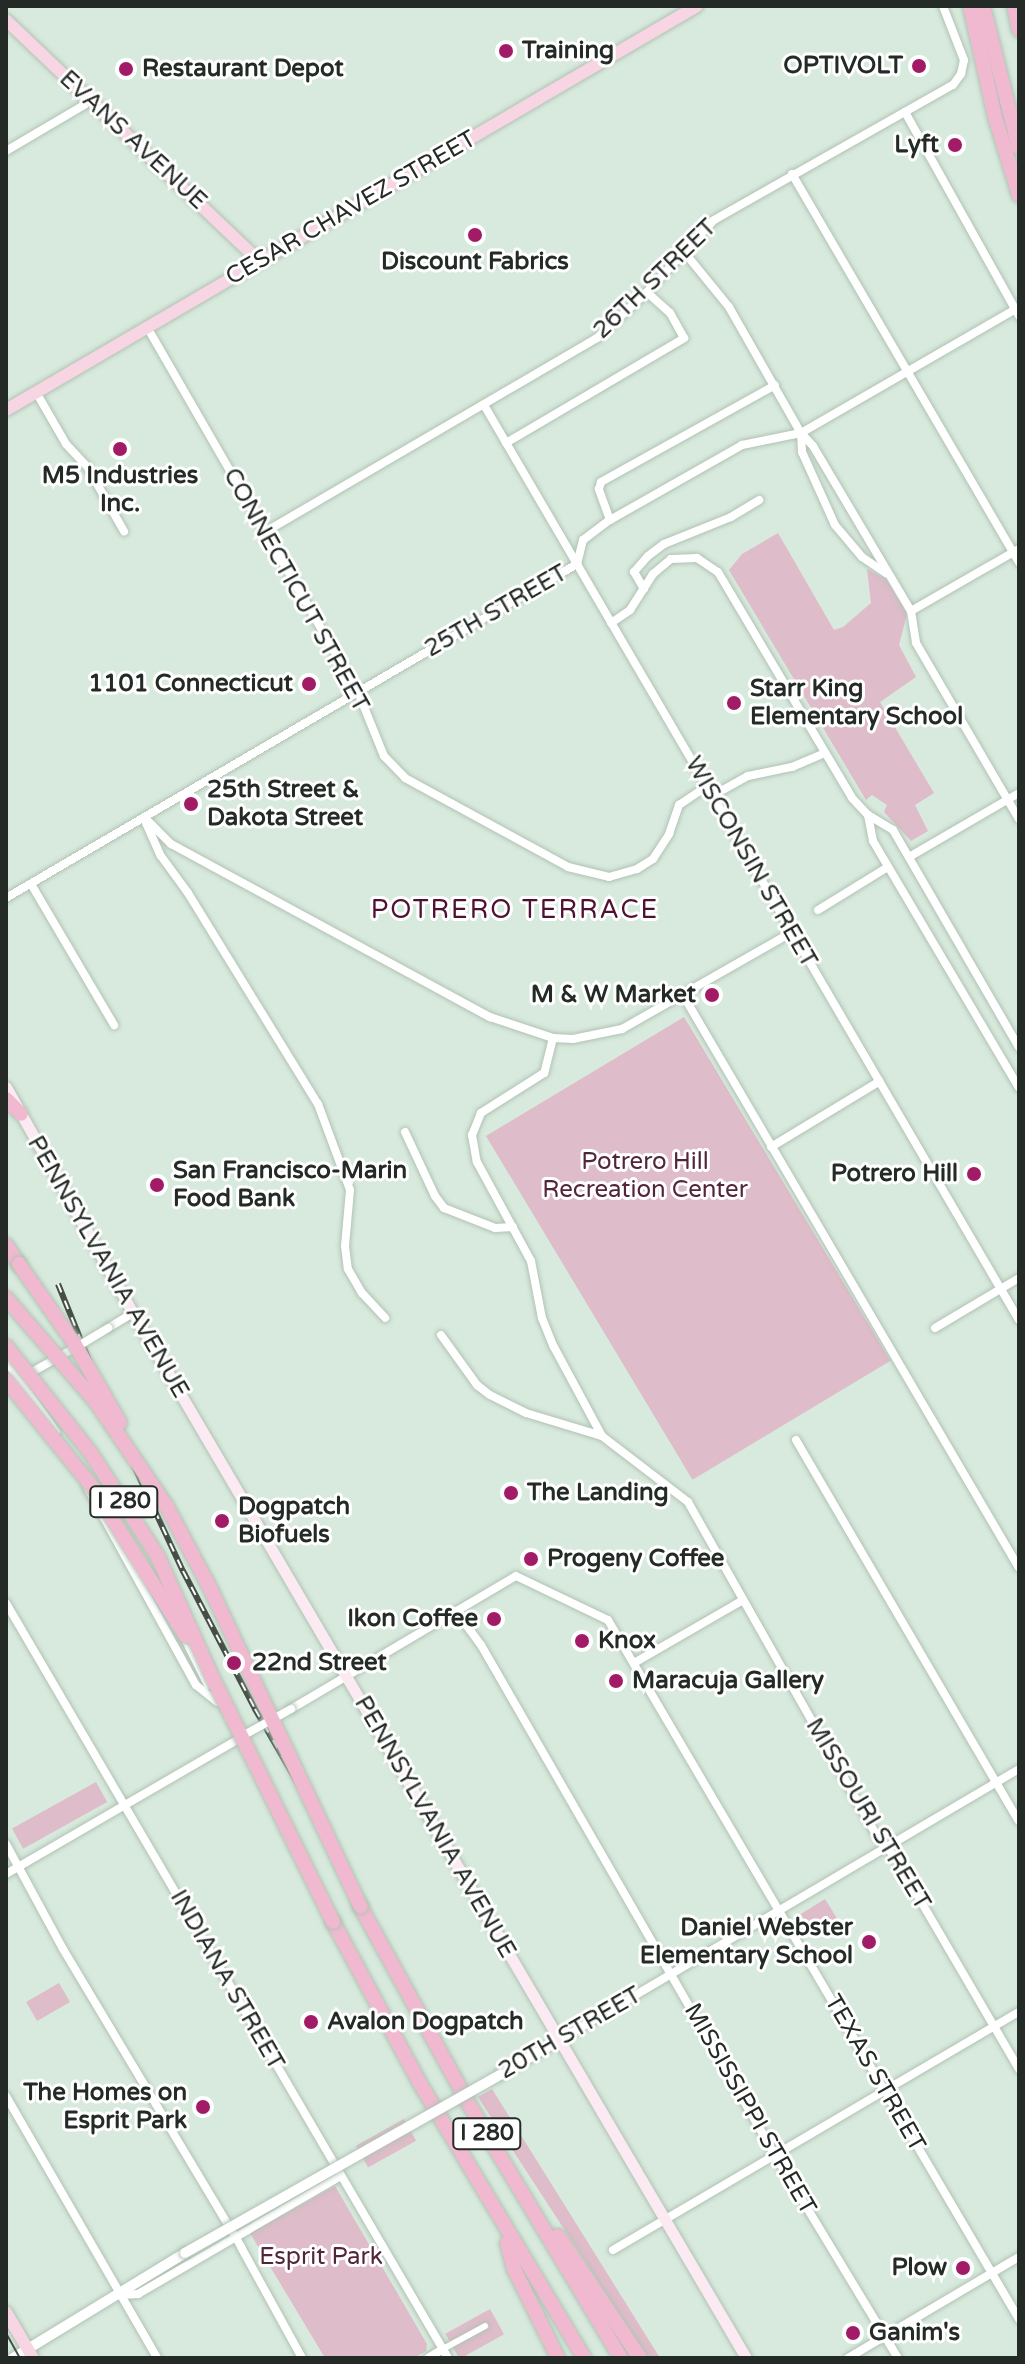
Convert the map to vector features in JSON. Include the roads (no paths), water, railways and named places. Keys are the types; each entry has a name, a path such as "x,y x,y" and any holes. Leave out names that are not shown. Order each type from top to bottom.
{"highway":[{"path":"970,6 985,76 1019,195"},
{"path":"983,6 1019,148"},
{"path":"1014,6 1019,30"},
{"path":"6,1099 21,1114"},
{"path":"6,1245 74,1343 167,1507"},
{"name":"I 280","path":"6,1298 96,1402 167,1507 210,1588 360,1906 495,2149 621,2358"},
{"name":"I 280","path":"6,1346 90,1452 157,1555 212,1677 333,1922 397,2043 501,2223 584,2358"},
{"path":"14,1379 93,1488 212,1677"},
{"path":"495,2149 640,2358"},
{"path":"501,2223 514,2269 558,2358"}],"main road":[{"name":"CESAR CHAVEZ STREET","path":"6,410 697,6"},
{"name":"EVANS AVENUE","path":"6,20 259,261"},
{"name":"PENNSYLVANIA AVENUE","path":"6,1087 133,1313 746,2358"},
{"path":"6,2312 30,2354"}],"street":[{"name":"26TH STREET","path":"265,532 609,330 714,220 947,89 961,74 962,52 943,6"},
{"path":"6,151 91,101"},
{"path":"905,112 1018,311"},
{"path":"792,174 1016,551 1019,562"},
{"path":"685,253 729,307 801,433 813,446 890,575 911,611 916,643 1019,819"},
{"path":"506,443 684,338 670,313 647,292"},
{"name":"25TH STREET","path":"6,898 577,564 583,540 610,520 742,445 801,433 1018,311"},
{"name":"CONNECTICUT STREET","path":"147,327 358,692 384,756 405,778 568,867 594,875 624,875 653,859 669,834 679,805 707,786"},
{"path":"610,520 599,489 601,482 775,385"},
{"path":"36,392 66,444 88,468 124,531"},
{"name":"WISCONSIN STREET","path":"484,405 1019,1320"},
{"path":"801,433 802,452 835,525 862,557 890,575"},
{"path":"644,589 634,572 648,556 664,544 731,517 759,500"},
{"path":"911,611 1016,551"},
{"path":"611,623 630,610 658,568 678,557 697,558 715,569 852,798 868,815 893,830 1019,1047"},
{"path":"712,796 748,776 792,767 825,753"},
{"path":"909,857 1019,793"},
{"path":"868,815 873,841 1019,1088"},
{"path":"145,818 171,844 464,1003 509,1025 553,1038 599,1035 622,1029 792,932"},
{"path":"145,818 161,856 188,893 318,1104 350,1190 345,1246 348,1269 362,1293 385,1318"},
{"path":"818,910 888,867"},
{"path":"31,884 114,1025"},
{"path":"683,995 896,1353 1019,1568"},
{"name":"MISSOURI STREET","path":"553,1038 544,1073 481,1113 472,1135 473,1148 531,1261 542,1318 554,1347 602,1436 688,1502 886,1847 1019,2069"},
{"path":"771,1147 880,1081"},
{"path":"405,1132 435,1196 444,1208 495,1228 513,1227"},
{"path":"935,1328 1019,1278"},
{"path":"6,1387 14,1379 133,1313"},
{"path":"441,1335 477,1385 490,1395 526,1413 602,1436"},
{"path":"6,1361 14,1379 81,1471 93,1504 142,1584 196,1685 217,1702 242,1737"},
{"path":"796,1440 1019,1821"},
{"name":"TEXAS STREET","path":"456,1611 516,1576 608,1620 1019,2319"},
{"path":"634,1663 743,1600"},
{"name":"INDIANA STREET","path":"6,1603 446,2354"},
{"path":"6,1874 456,1611"},
{"name":"MISSISSIPPI STREET","path":"456,1611 481,1645 775,2155 898,2358"},
{"name":"20TH STREET","path":"13,2358 30,2354 121,2295 132,2284 501,2074 1019,1769"},
{"path":"6,1844 67,1957 234,2237 302,2358"},
{"path":"613,2250 1019,2012"},
{"path":"6,2096 157,2358"},
{"name":"20TH STREET","path":"121,2295 138,2294 341,2176"},
{"path":"848,2358 1019,2257"},
{"path":"428,2358 446,2354 485,2326"}],"tram line":[{"path":"6,2333 20,2358"}],"railway":[{"path":"58,1284 117,1429 183,1571 255,1709 326,1832"}],"place":[{"name":"Training","path":"506,51"},
{"name":"OPTIVOLT","path":"919,66"},
{"name":"Restaurant Depot","path":"126,69"},
{"name":"Lyft","path":"955,145"},
{"name":"Discount Fabrics","path":"475,235"},
{"name":"M5 Industries Inc.","path":"120,449"},
{"name":"1101 Connecticut","path":"309,684"},
{"name":"Starr King Elementary School","path":"734,703"},
{"name":"25th Street & Dakota Street","path":"191,804"},
{"name":"M & W Market","path":"712,995"},
{"name":"Potrero Hill","path":"974,1174"},
{"name":"San Francisco-Marin Food Bank","path":"157,1185"},
{"name":"The Landing","path":"511,1493"},
{"name":"Dogpatch Biofuels","path":"222,1521"},
{"name":"Progeny Coffee","path":"531,1559"},
{"name":"Ikon Coffee","path":"494,1619"},
{"name":"Knox","path":"582,1641"},
{"name":"22nd Street","path":"234,1663"},
{"name":"Maracuja Gallery","path":"616,1681"},
{"name":"Daniel Webster Elementary School","path":"869,1942"},
{"name":"Avalon Dogpatch","path":"311,2022"},
{"name":"The Homes on Esprit Park","path":"203,2107"},
{"name":"Plow","path":"963,2268"},
{"name":"Ganim's","path":"853,2333"}],"district":[{"name":"POTRERO TERRACE","path":"515,910"}],"park label":[{"name":"Potrero Hill Recreation Center","path":"645,1176"},
{"name":"Esprit Park","path":"321,2257"}]}
